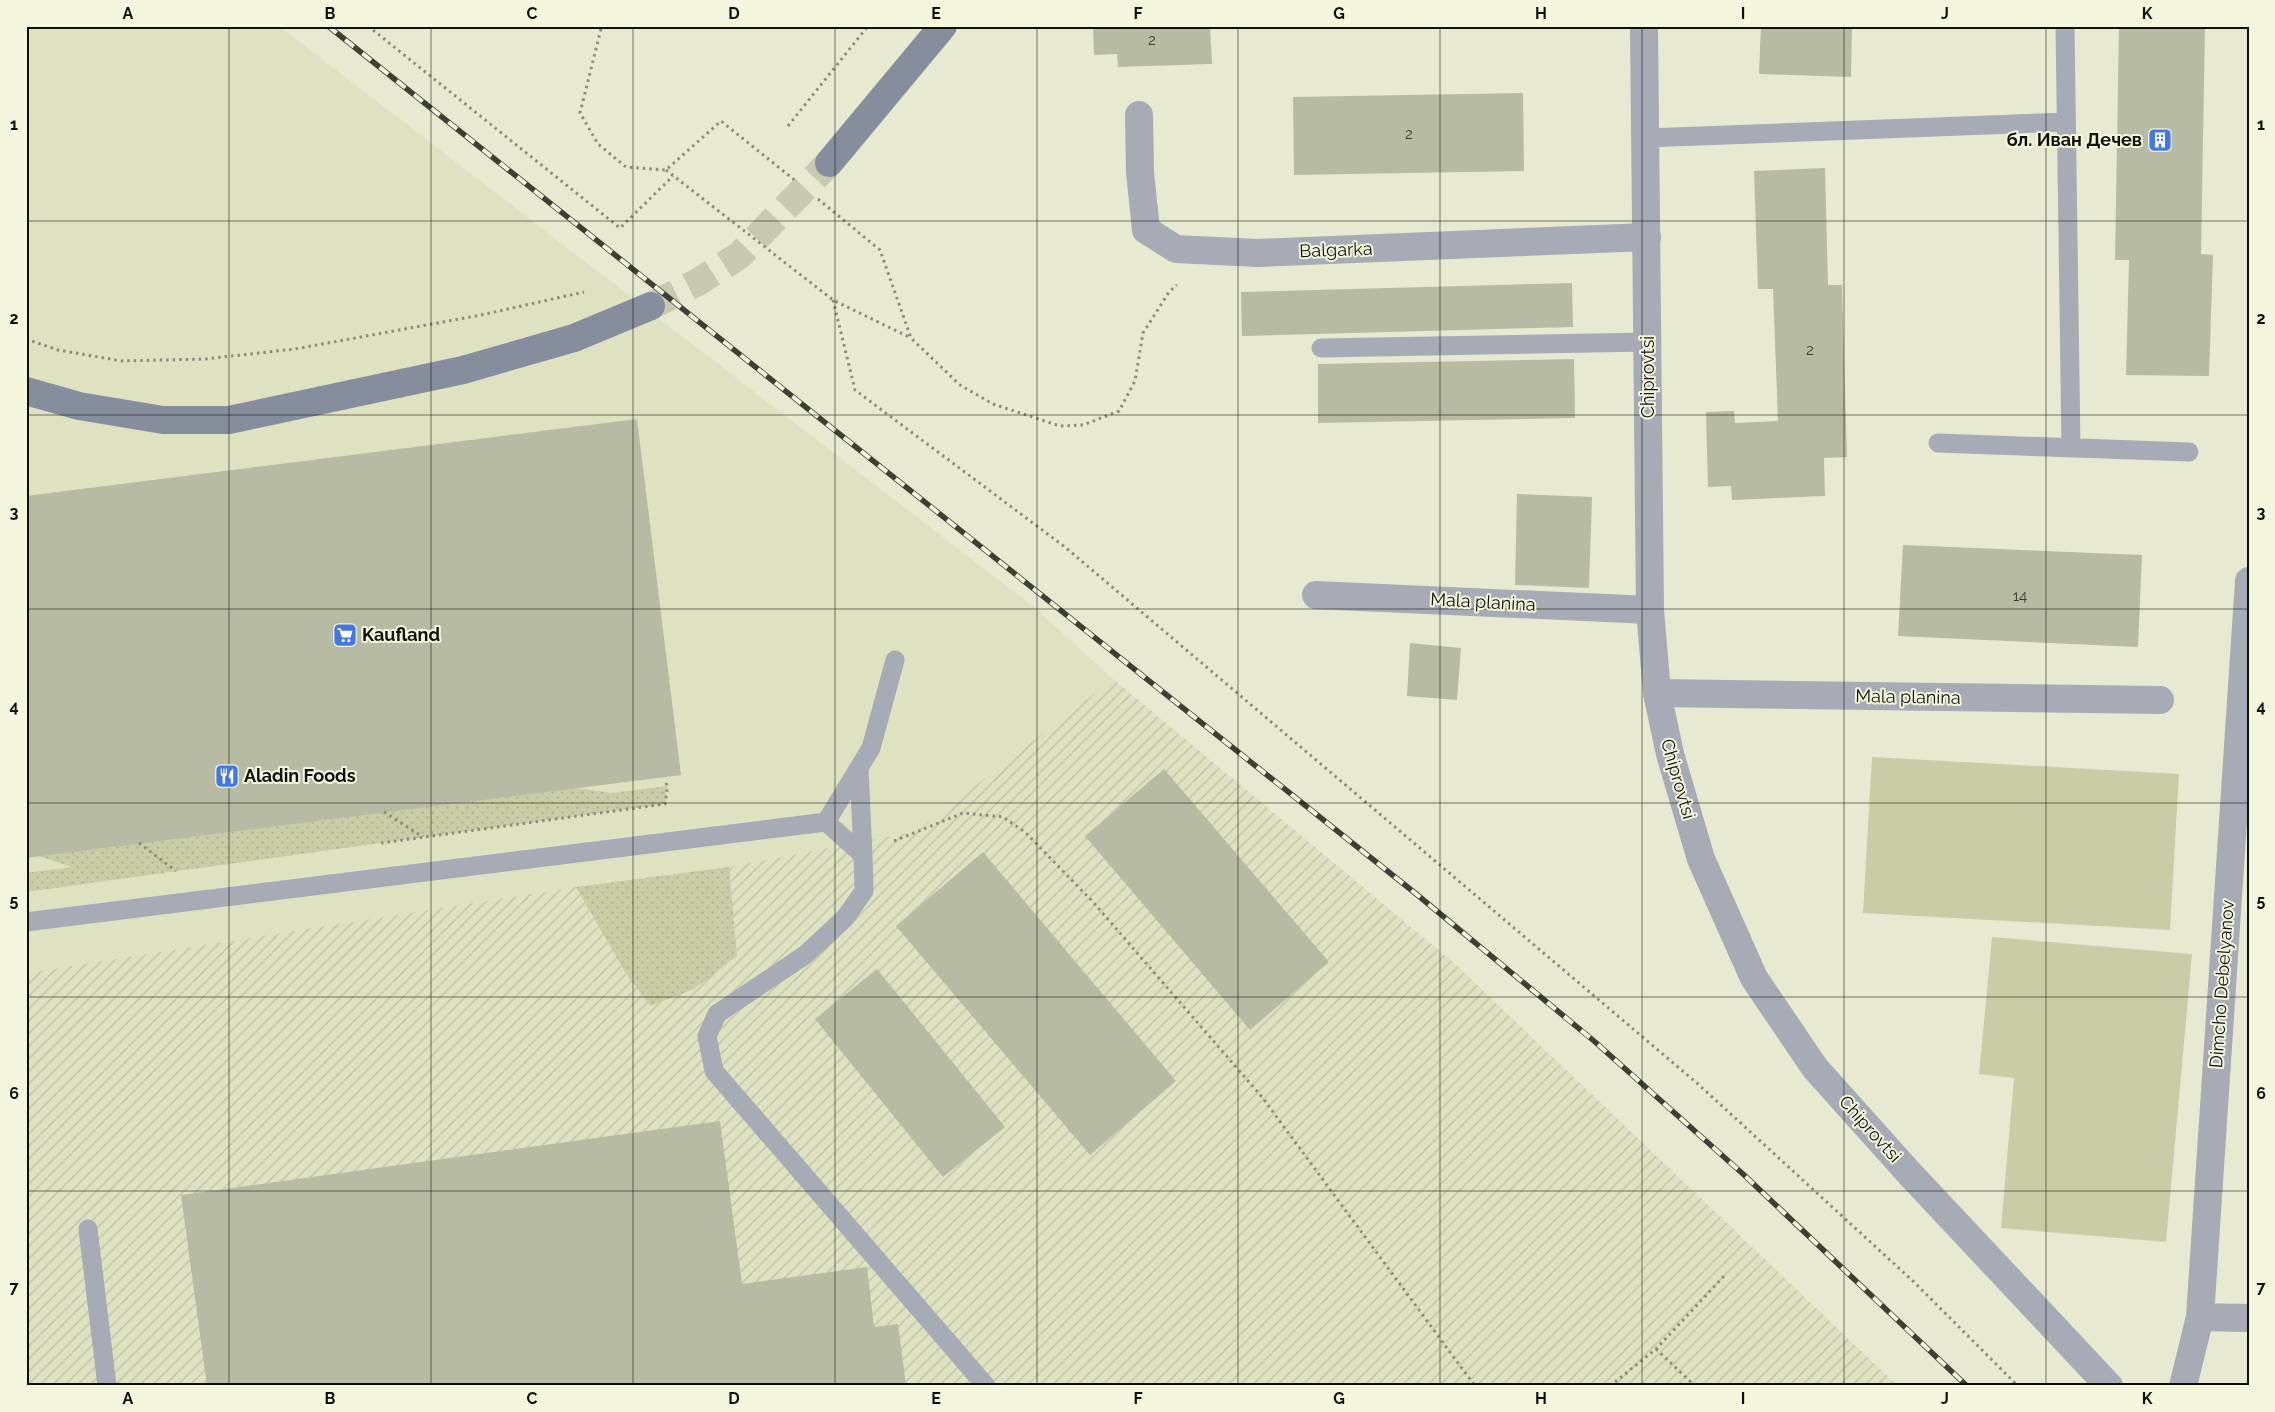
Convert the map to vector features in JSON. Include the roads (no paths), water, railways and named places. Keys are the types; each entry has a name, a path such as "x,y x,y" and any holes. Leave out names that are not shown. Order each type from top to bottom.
{"main road":[{"path":"830,163 943,26"},
{"path":"26,391 79,406 163,420 229,420 463,370 574,338 651,306"}],"street":[{"name":"Chiprovtsi","path":"1644,26 1650,610 1657,693 1670,754 1701,859 1754,978 1815,1068 1910,1174 2109,1386"},
{"name":"Balgarka","path":"1139,115 1140,172 1146,230 1176,249 1257,253 1647,238"},
{"name":"Dimcho Debelyanov","path":"2183,1386 2200,1317 2249,581"},
{"name":"Mala planina","path":"1316,595 1650,610"},
{"name":"Mala planina","path":"1657,693 2160,700"},
{"path":"2200,1317 2249,1318"}],"lane":[{"path":"2065,26 2071,448"},
{"path":"1646,138 2066,122"},
{"path":"1320,348 1648,342"},
{"path":"1938,444 2189,452"},
{"path":"826,822 871,748 895,660"},
{"path":"859,768 864,891 845,918 805,955 717,1014 707,1036 714,1071 986,1386"},
{"path":"26,922 826,822 863,855"},
{"path":"88,1229 107,1386"}],"tunnel":[{"path":"651,306 698,282 740,255 829,163"}],"railway":[{"path":"328,26 1415,893 1594,1041 1743,1174 1967,1386"}],"place":[{"name":"бл. Иван Дечев","path":"2160,140"},
{"name":"Kaufland","path":"345,635"},
{"name":"Aladin Foods","path":"227,776"}]}
